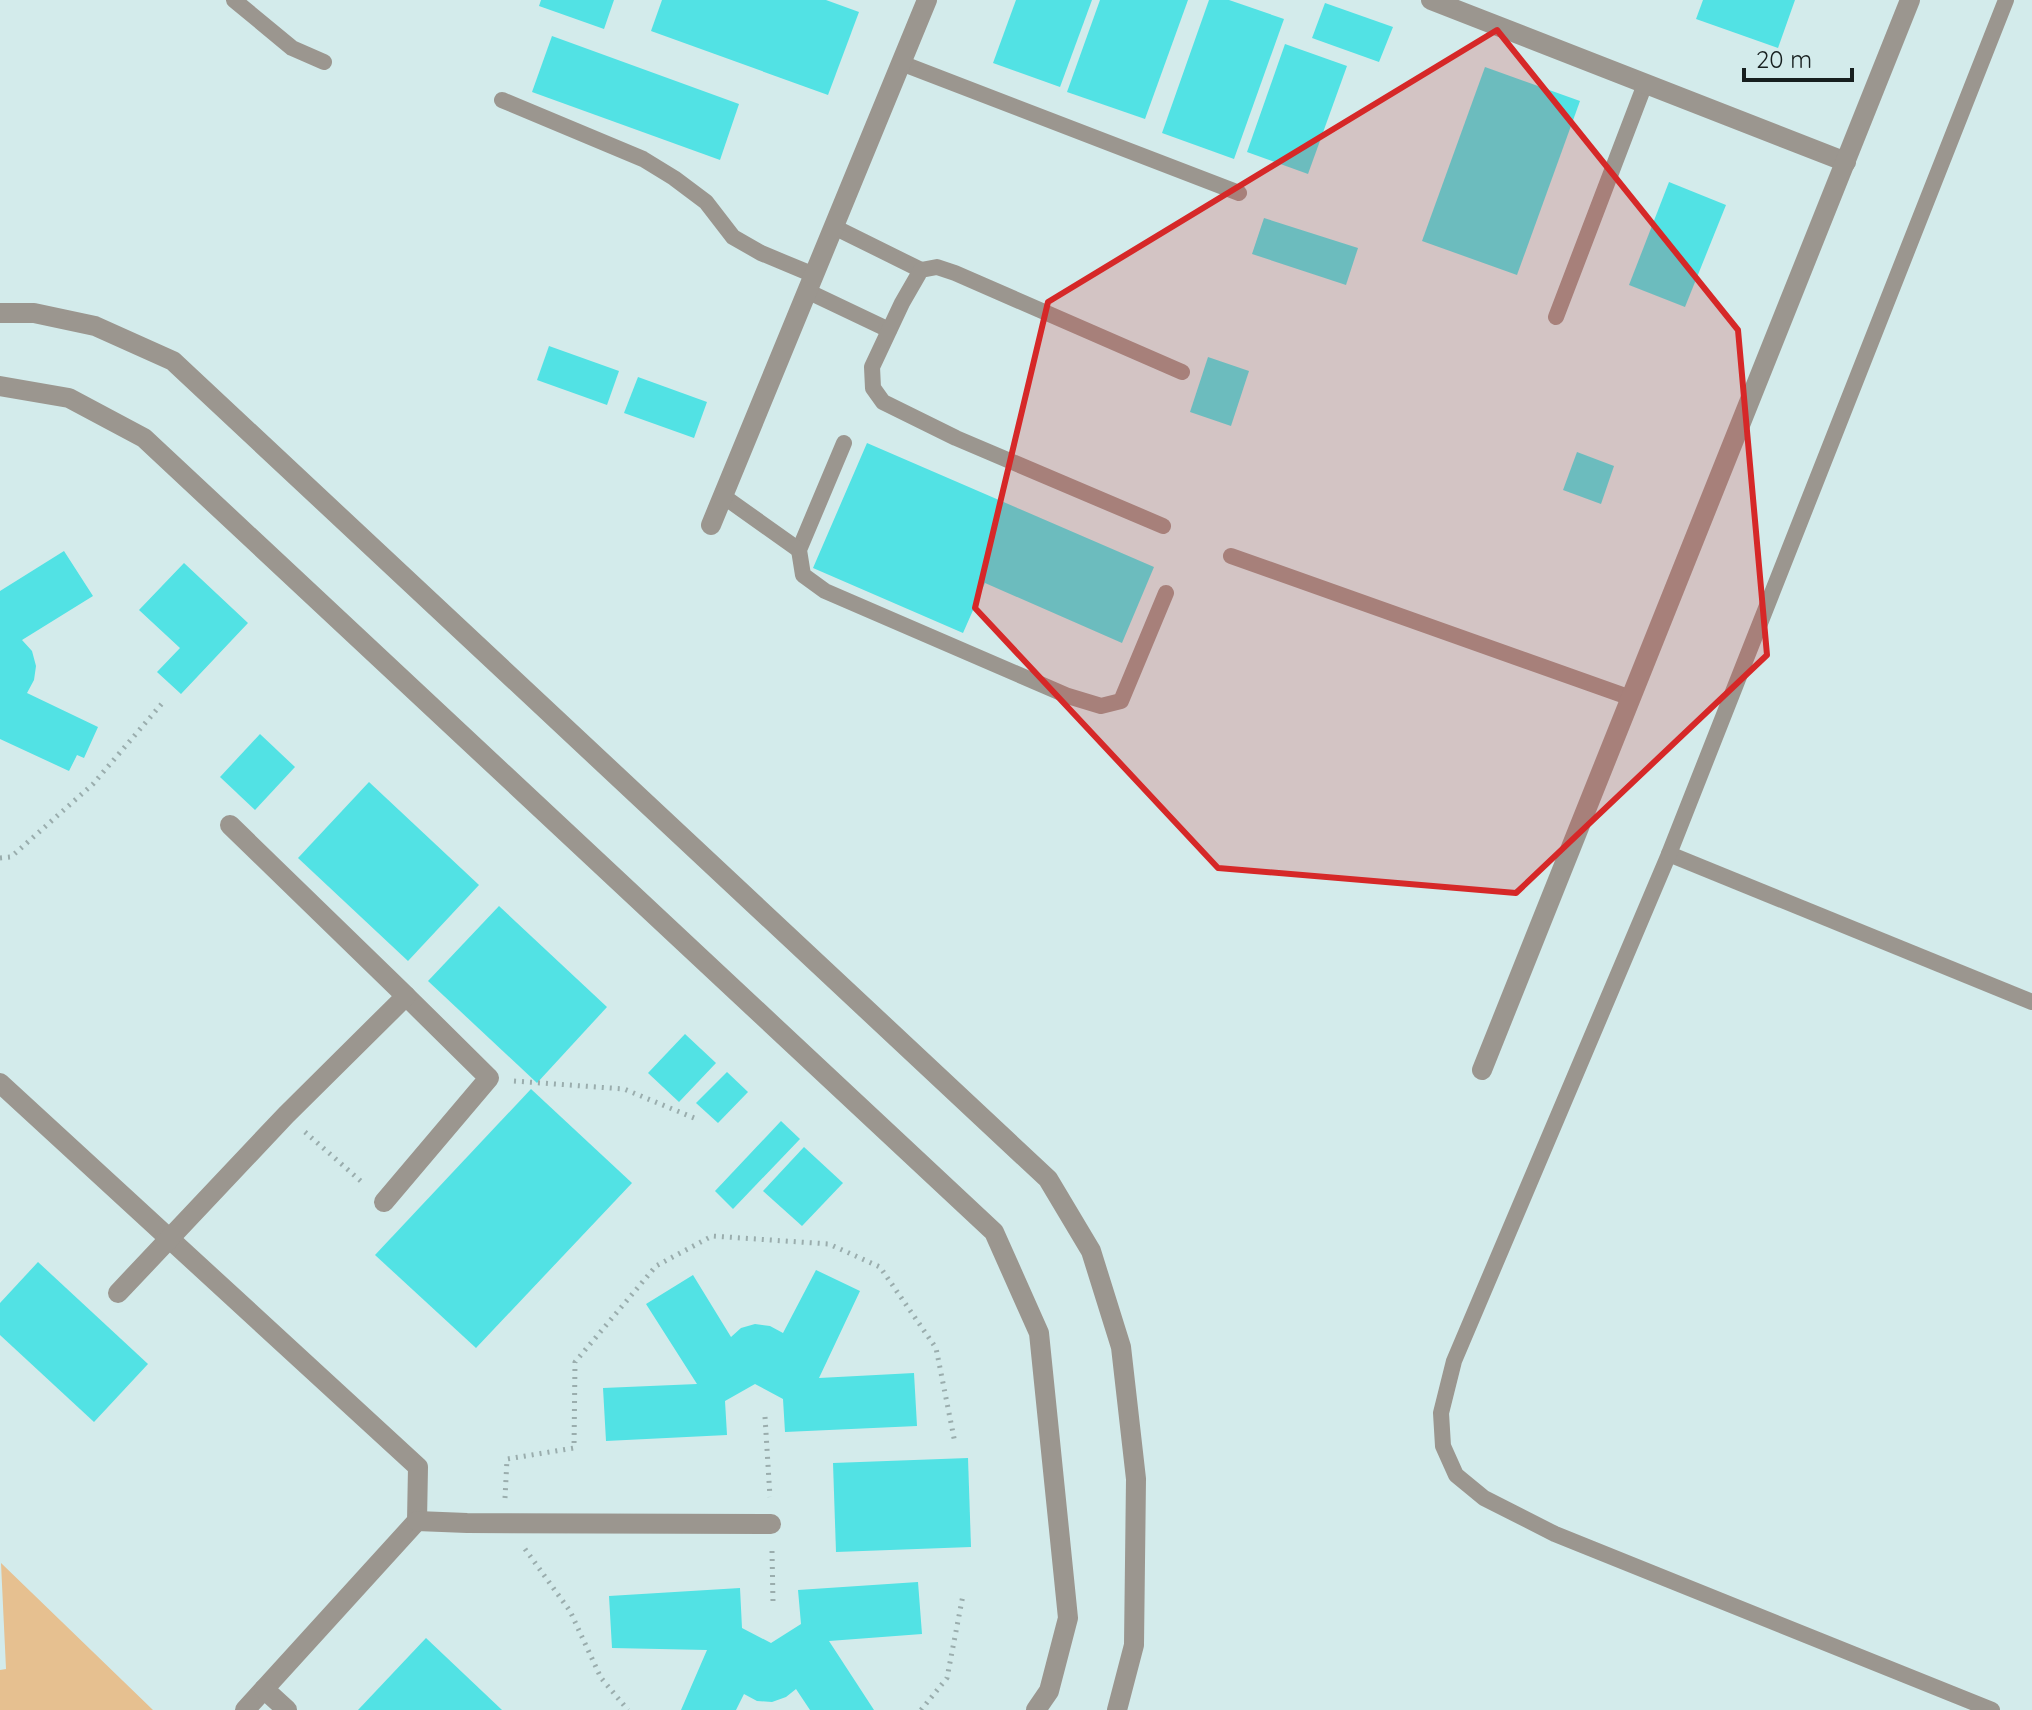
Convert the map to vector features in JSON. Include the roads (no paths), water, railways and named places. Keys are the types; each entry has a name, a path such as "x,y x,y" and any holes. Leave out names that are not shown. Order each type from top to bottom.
{"street":[{"path":"711,525 927,0"},
{"path":"1431,0 1846,162"},
{"path":"1482,1070 1910,0"},
{"path":"0,313 34,313 95,326 173,361 1048,1179 1091,1251 1121,1347 1136,1479 1134,1645 1117,1710"},
{"path":"0,386 69,398 144,438 994,1232 1039,1333 1068,1618 1049,1691 1036,1710"},
{"path":"230,825 489,1078 384,1202"},
{"path":"118,1293 286,1115 406,996"},
{"path":"0,1083 418,1467 417,1521 245,1710"},
{"path":"417,1521 771,1524"},
{"path":"264,1689 287,1710"}],"lane":[{"path":"234,0 292,48 324,62"},
{"path":"1992,1710 1555,1534 1484,1498 1456,1475 1443,1446 1441,1413 1454,1361 1669,854 2006,0"},
{"path":"901,63 1239,193"},
{"path":"1556,317 1645,84"},
{"path":"502,100 643,159 706,202 733,237 889,330"},
{"path":"834,227 921,270 937,267 955,273 1182,372"},
{"path":"921,270 872,367 873,388 883,402 956,438 1163,526"},
{"path":"844,443 799,550 803,575 825,591 1068,696 1101,706 1121,701 1166,593"},
{"path":"723,496 799,550"},
{"path":"1231,556 1631,698"},
{"path":"1669,854 2032,1002"}]}
